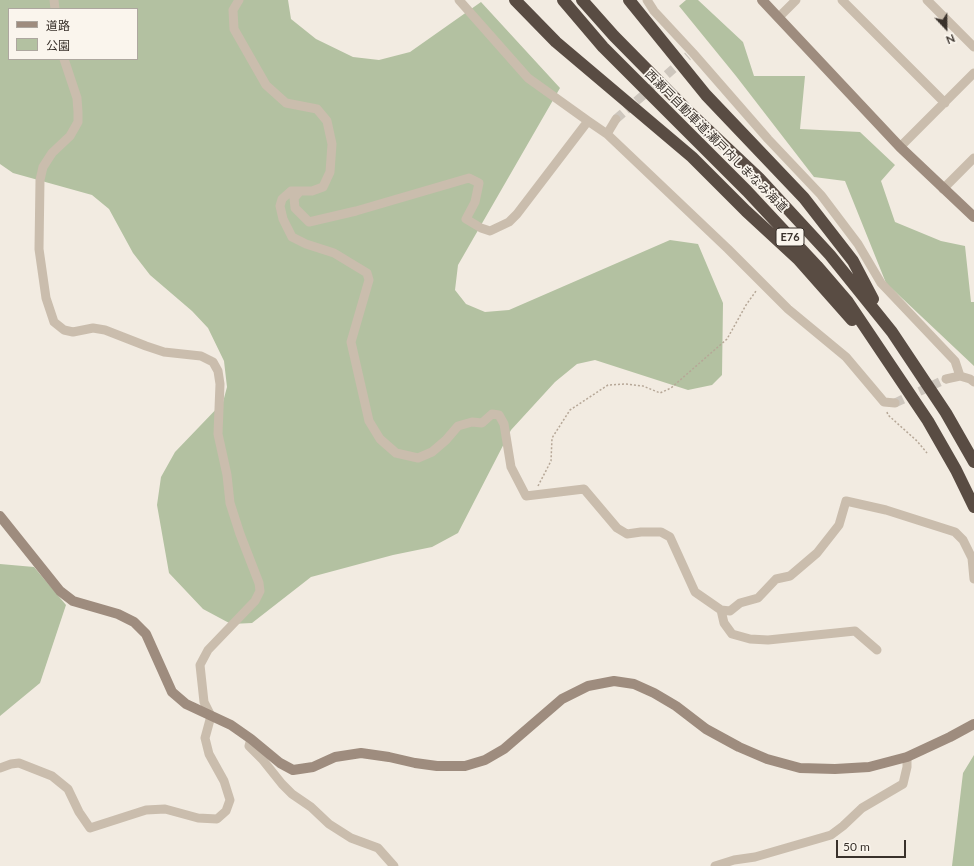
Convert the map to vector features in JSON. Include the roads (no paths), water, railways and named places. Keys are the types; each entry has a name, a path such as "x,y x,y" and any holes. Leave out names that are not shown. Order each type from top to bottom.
{"highway":[{"path":"515,0 556,42 692,157 746,211 798,259 892,366"},
{"name":"西瀬戸自動車道;瀬戸内しまなみ海道","path":"563,0 603,47 747,191 817,266 848,302 928,421 956,470 974,507"},
{"name":"西瀬戸自動車道;瀬戸内しまなみ海道","path":"582,0 625,48 686,109 759,178 830,255 892,332 946,413 974,462"},
{"path":"629,0 706,95 804,198 853,261 892,332"}],"street":[{"path":"239,0 233,10 234,29 266,85 286,103 317,109 327,121 332,144 330,172 323,187 312,191 291,191 282,199 280,206 283,219 292,237 306,244 334,253 367,273 368,280 351,342 369,421 380,439 396,453 418,458 432,452 446,440 458,426 472,422 482,424 492,414 499,415 504,424 511,467 526,496 584,489 616,528 627,534 661,532 670,537 695,592 721,610 730,611 740,603 758,598 776,579 790,576 817,553 840,525 846,501 886,510 955,532 963,540 972,558 974,579"},
{"path":"460,0 528,78 607,134 788,309 846,357 884,402 895,403"},
{"path":"647,0 654,11 691,54 821,195 858,244 881,283 955,361 960,376"},
{"path":"762,0 900,147 974,217"},
{"path":"779,17 796,0"},
{"path":"842,0 944,103"},
{"path":"927,0 974,47"},
{"path":"0,768 19,763 52,776 68,789 79,812 90,828 146,810 164,809 198,818 217,819 226,811 230,800 224,781 209,754 205,738 211,716 204,702 200,665 208,650 256,601 260,591 257,578 230,503 227,475 218,434 220,384 218,371 213,362 201,356 164,352 105,330 93,328 73,332 64,330 54,322 46,298 39,248 40,180 43,167 52,153 70,136 78,122 77,98 64,60"},
{"path":"900,147 974,73"},
{"path":"607,134 616,119"},
{"path":"300,191 294,198 295,208 309,222 356,211 469,178 479,183 475,202 466,219 481,228 490,231 509,222 517,214 588,122"},
{"path":"943,189 974,158"},
{"path":"946,379 960,376 974,382"},
{"path":"0,516 60,591 73,601 118,614 134,622 146,634 172,692 186,704 231,725 280,763 293,770 313,767 335,757 361,752 437,766 464,766 485,760 504,749 562,699 588,686 614,681 634,684 654,693 676,706 706,729 739,748 767,759 800,768 835,769 869,767 907,757 974,724"},
{"path":"721,610 724,623 732,634 768,640 854,631 877,650"},
{"path":"251,739 249,746 292,794 311,807 329,824 346,835 378,848 394,866"},
{"path":"715,866 734,860 755,857 831,835 862,808 903,784 908,767 907,757"}],"tunnel":[{"path":"616,119 688,56"},
{"path":"895,403 946,379"}]}
